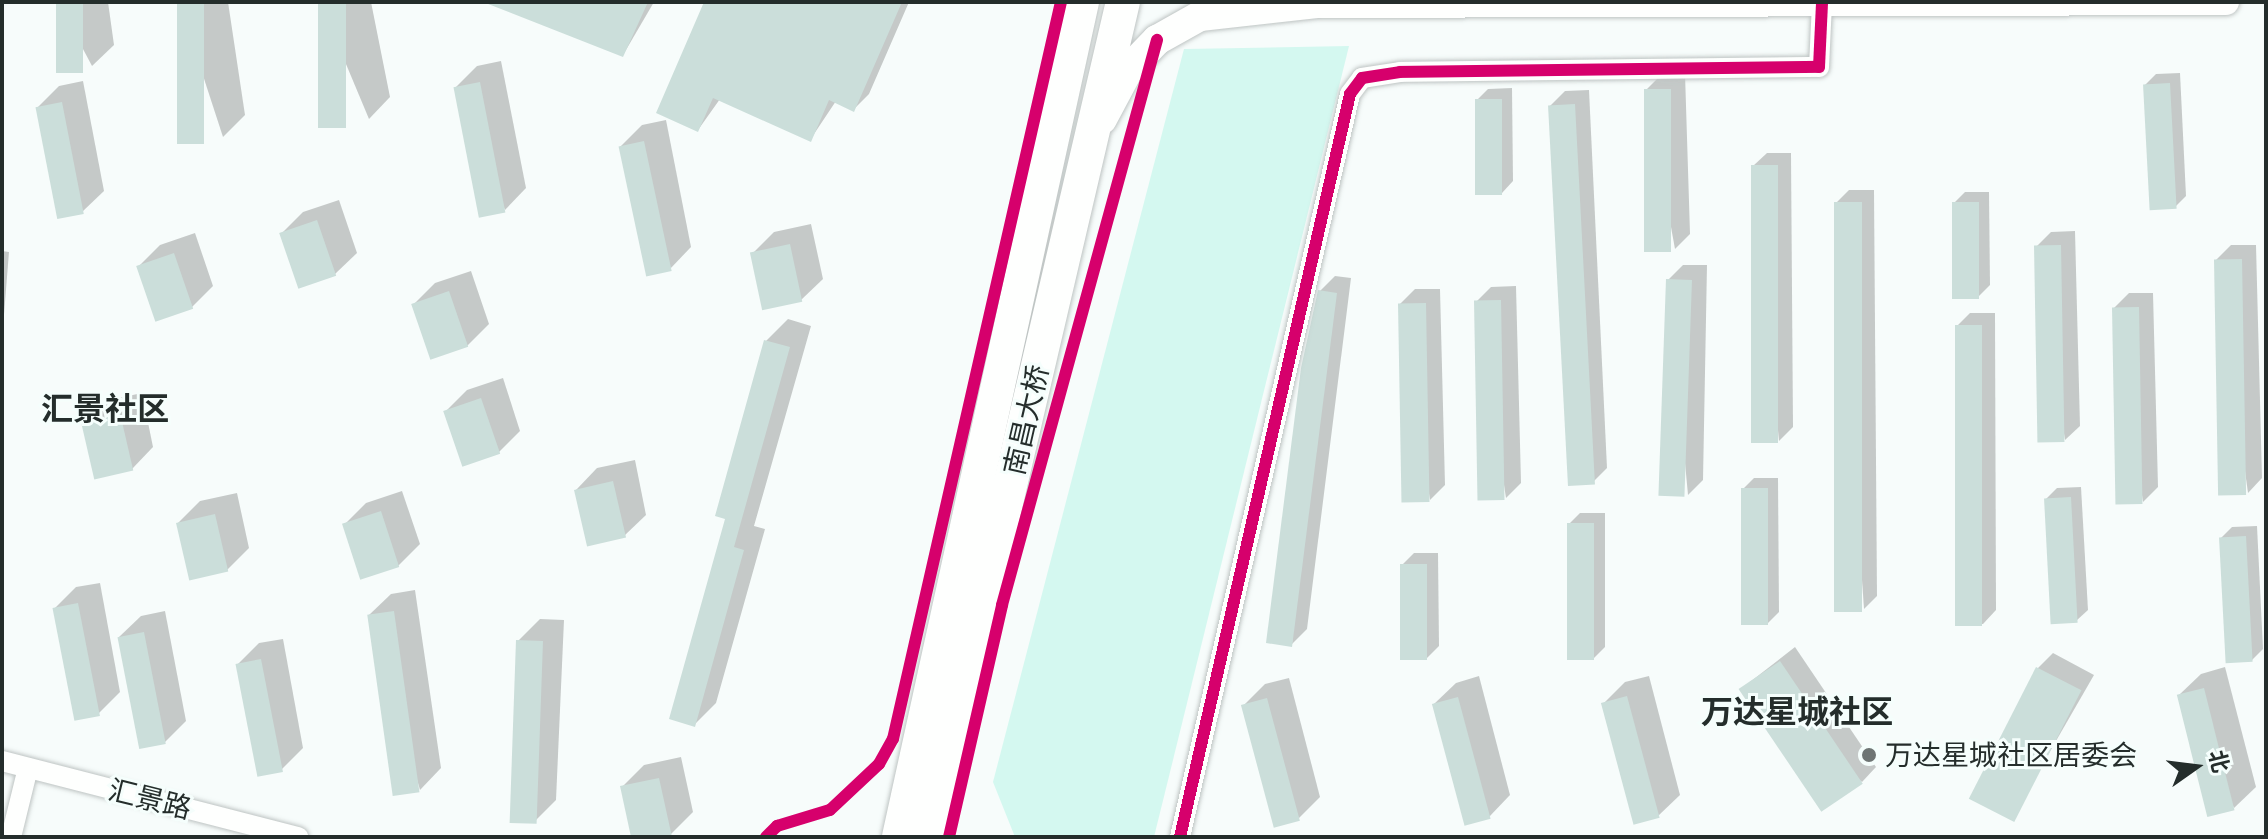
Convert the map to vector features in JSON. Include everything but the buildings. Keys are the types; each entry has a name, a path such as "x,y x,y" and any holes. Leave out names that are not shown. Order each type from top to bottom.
{"highway":[{"name":"南昌大桥","path":"928,837 954,668 1082,2"},
{"name":"南昌大桥","path":"899,837 954,668 1093,135 1123,2"}],"main road":[{"path":"1093,135 1128,70 1175,24 1225,2"}],"street":[{"path":"1175,24 1257,7 1317,5 2226,2"},
{"path":"1180,837 1350,94 1362,78 1400,72 1819,67 1822,3"},
{"name":"汇景路","path":"2,761 298,837"},
{"path":"11,837 28,768"}],"green space":[{"path":"1349,46 1154,837 1015,837 993,782 1184,49"}],"cycle path":[{"path":"766,837 777,826 830,810 879,764 893,739 1061,2"},
{"path":"1180,837 1350,94 1362,78 1400,72 1819,67 1822,3"},
{"path":"949,837 1002,605 1157,40"}],"place":[{"name":"万达星城社区居委会","path":"1869,755"}],"district":[{"name":"汇景社区","path":"105,409"},
{"name":"万达星城社区","path":"1797,712"}]}
